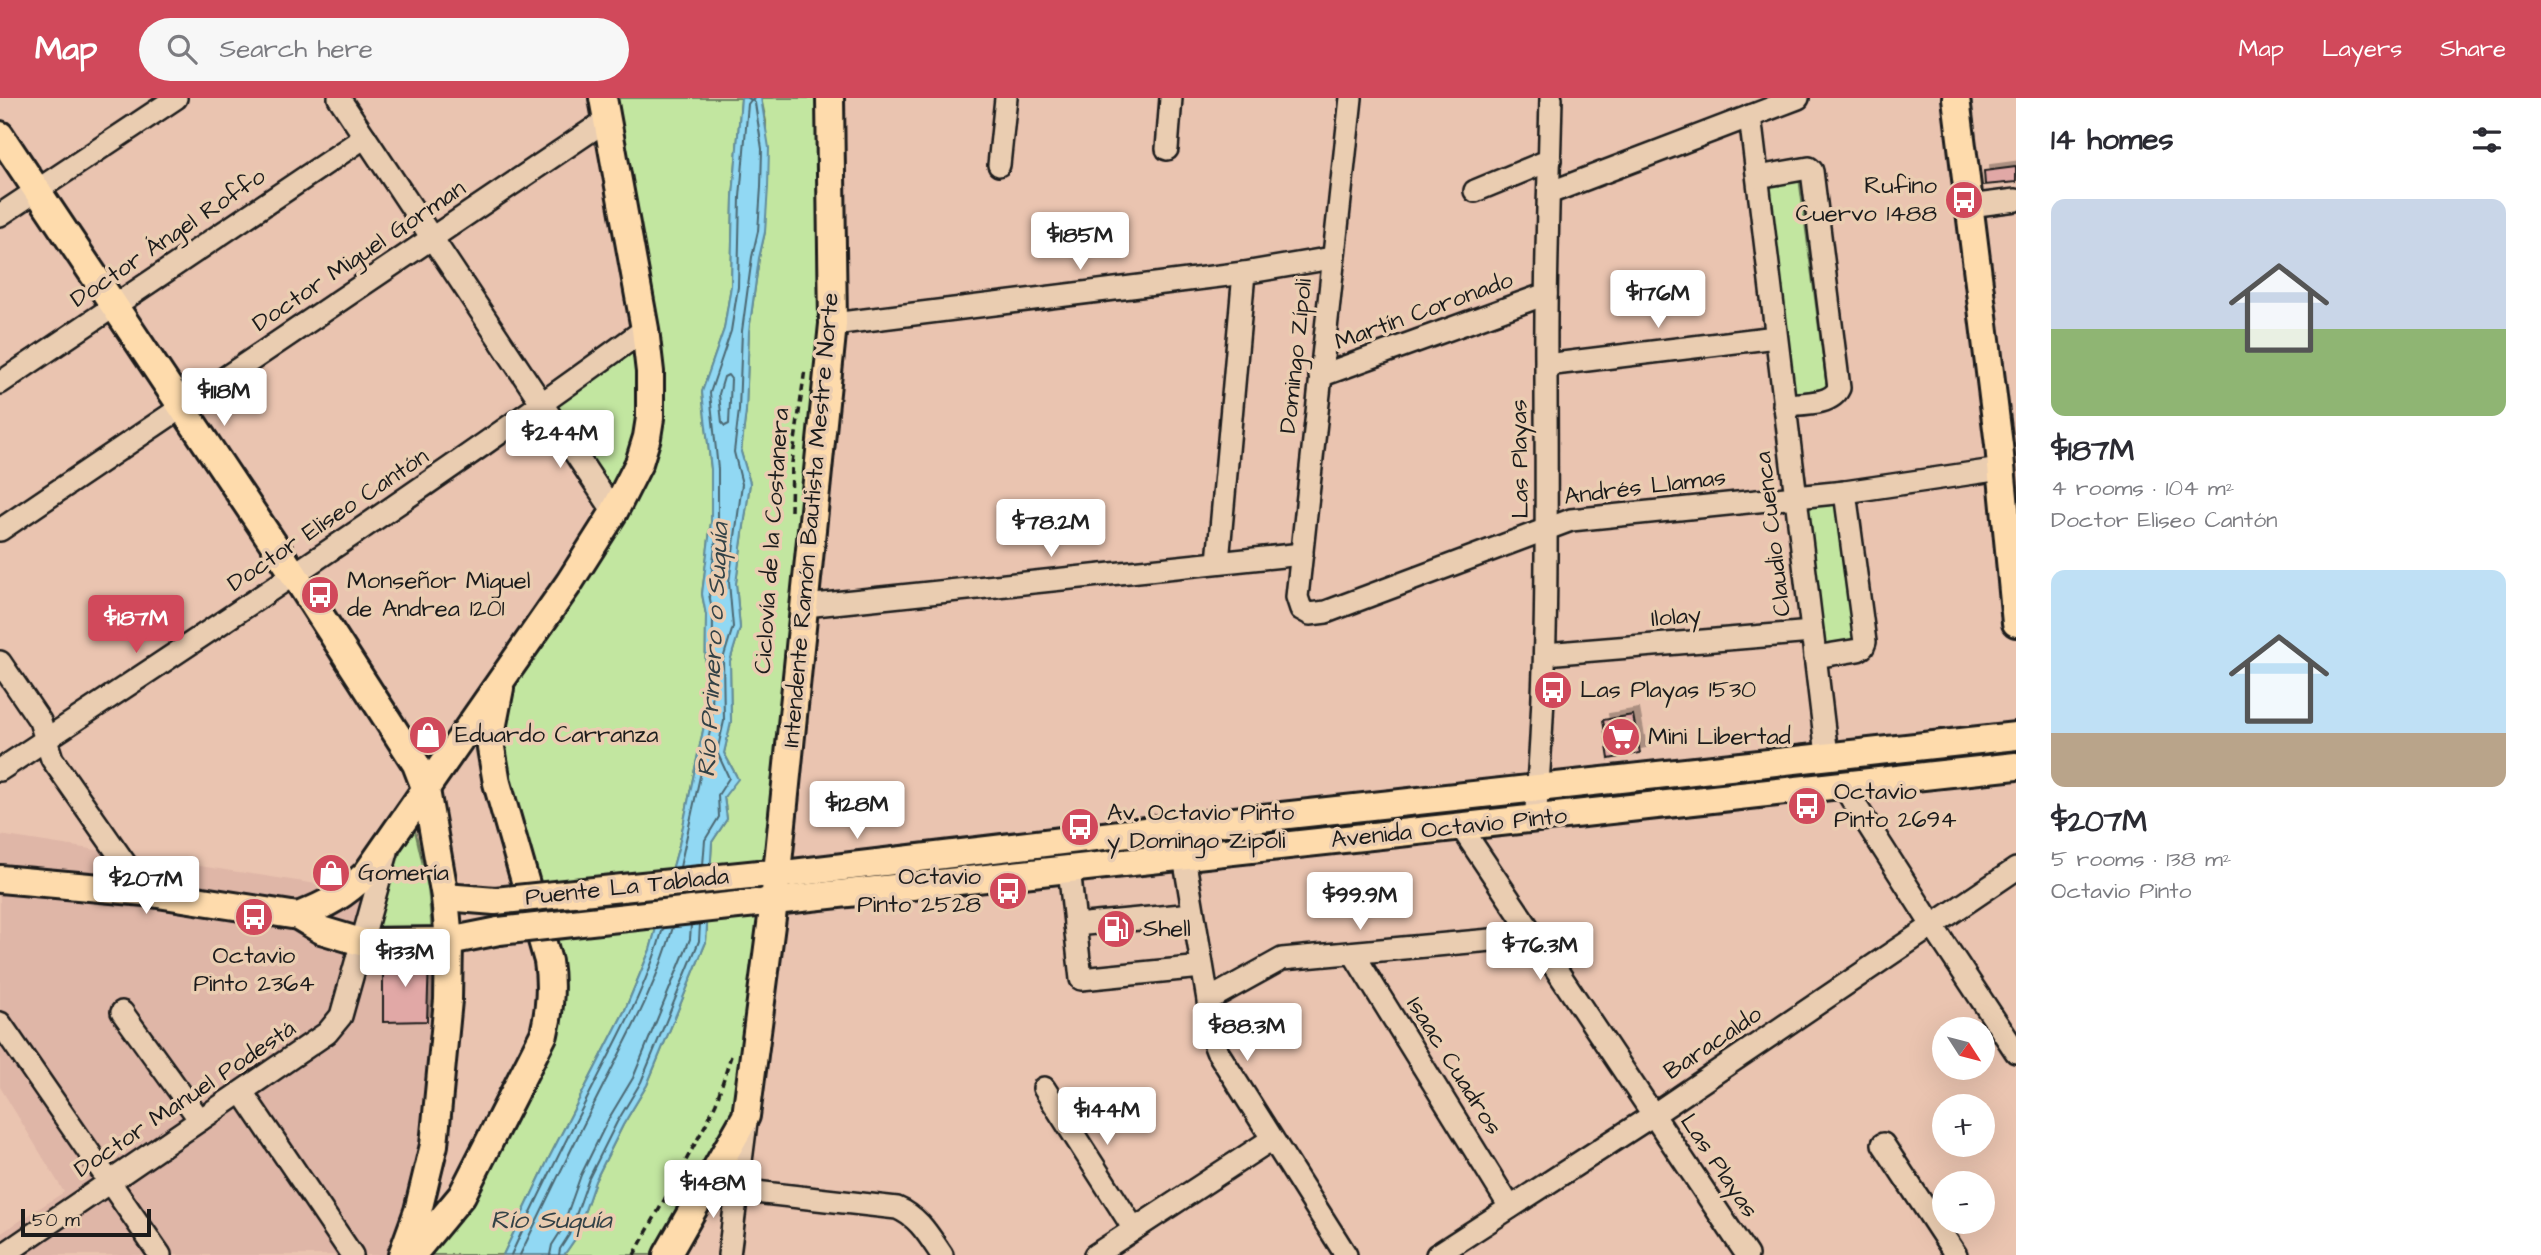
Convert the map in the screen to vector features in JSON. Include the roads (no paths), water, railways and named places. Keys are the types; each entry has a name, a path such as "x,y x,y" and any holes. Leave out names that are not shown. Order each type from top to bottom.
{"main road":[{"name":"Intendente Ramón Bautista Mestre Norte","path":"667,1255 746,1116 768,874 805,606 833,324 831,98"},
{"path":"1956,98 2005,452 2016,623"},
{"path":"298,916 346,893 367,873 569,583 614,512 639,463 650,418 650,372 645,329 606,109"},
{"path":"0,135 295,576 412,757 426,790 445,897 449,941 448,1000 434,1144 418,1211 402,1255"},
{"path":"412,1255 462,1195 544,1034 550,1006 552,984 548,961 497,783 491,748 493,720 503,676"},
{"name":"Avenida Octavio Pinto","path":"768,874 2016,736"},
{"name":"Avenida Octavio Pinto","path":"765,903 2016,766"},
{"name":"Puente La Tablada","path":"445,897 495,901 768,874"},
{"path":"0,879 145,892 298,916 321,930 361,942 449,941"},
{"name":"Puente La Tablada","path":"449,941 499,931 765,903"}],"street":[{"path":"0,215 177,98"},
{"path":"339,98 614,512"},
{"path":"999,165 1006,98"},
{"path":"1167,149 1171,98"},
{"name":"Domingo Zípoli","path":"1310,614 1301,609 1297,597 1351,98"},
{"name":"Las Playas","path":"1535,820 1545,654 1548,528 1546,294 1551,98"},
{"path":"1549,193 1798,98"},
{"name":"Doctor Miguel Gorman","path":"0,530 433,238 606,109"},
{"name":"Claudio Cuenca","path":"1750,116 1827,755"},
{"name":"Doctor Ángel Roffo","path":"0,383 365,137"},
{"path":"1475,191 1550,160"},
{"path":"1758,177 1809,168 1812,171 1839,388 1836,396 1828,400 1784,405"},
{"path":"1969,206 2016,200"},
{"path":"833,324 1244,272 1332,258"},
{"path":"1219,562 1244,272"},
{"name":"Martín Coronado","path":"1320,376 1546,294"},
{"name":"Doctor Eliseo Cantón","path":"0,770 295,576 541,405 645,329"},
{"path":"1546,365 1776,337"},
{"name":"Andrés Llamas","path":"1310,614 1325,612 1571,520 1845,492 2005,452"},
{"path":"1815,657 1858,650 1865,642 1845,492"},
{"path":"805,606 1302,554"},
{"name":"Ilolay","path":"1545,654 1812,632"},
{"path":"0,662 40,721 52,759 145,892"},
{"path":"1842,785 2016,1052"},
{"path":"1179,827 1212,1038 1217,1051 1346,1255"},
{"name":"Las Playas","path":"1461,827 1747,1255"},
{"name":"Doctor Manuel Podestá","path":"3,1255 327,1033 341,1016 393,834"},
{"path":"1069,868 1081,979 1202,967"},
{"name":"Baracaldo","path":"1437,1255 1653,1115 2016,869"},
{"path":"1075,925 1193,914"},
{"path":"1208,1000 1282,959 1535,936"},
{"name":"Isaac Cuadros","path":"1353,953 1510,1207"},
{"path":"122,1012 200,1120"},
{"path":"0,1023 160,1255"},
{"path":"1044,1088 1134,1229"},
{"path":"242,1092 352,1255"},
{"path":"729,1255 746,1116"},
{"path":"1095,1255 1272,1139"},
{"path":"1883,1144 1955,1255"},
{"path":"738,1191 897,1208 910,1213 917,1220 942,1255"}],"water":[{"name":"Río Suquía","path":"741,98 761,98 769,148 768,187 765,232 749,331 746,411 741,452 750,483 736,583 740,628 730,661 731,722 724,753 738,779 724,797 727,819 712,842 706,942 647,1085 595,1181 575,1239 564,1255 503,1255 625,1010 650,950 679,845 705,721 706,615 702,594 711,522 711,469 702,392 724,329 731,286 733,197"}],"place":[{"name":"Rufino Cuervo 1488","path":"1964,200"},
{"name":"Monseñor Miguel de Andrea 1201","path":"320,595"},
{"name":"Las Playas 1530","path":"1553,690"},
{"name":"Eduardo Carranza","path":"428,735"},
{"name":"Mini Libertad","path":"1621,737"},
{"name":"Octavio Pinto 2694","path":"1807,806"},
{"name":"Av. Octavio Pinto y Domingo Zipoli","path":"1080,827"},
{"name":"Gomería","path":"331,873"},
{"name":"Octavio Pinto 2528","path":"1008,891"},
{"name":"Octavio Pinto 2364","path":"254,917"},
{"name":"Shell","path":"1116,929"}],"water label":[{"name":"Río Primero o Suquía","path":"713,650"}]}
